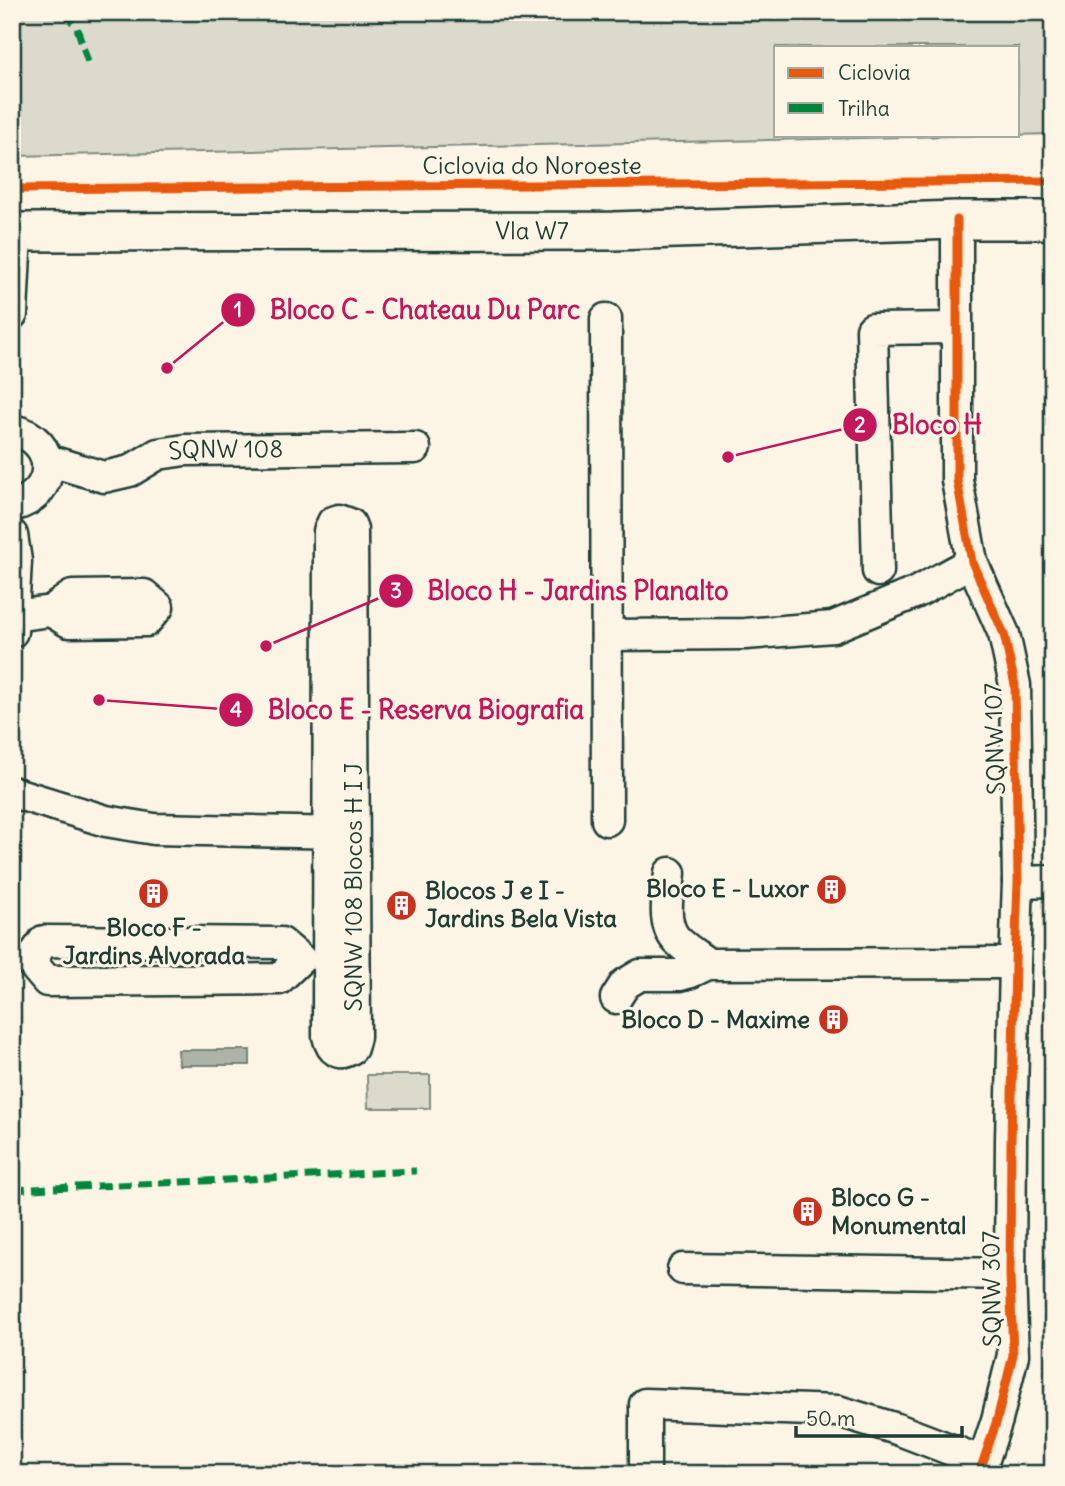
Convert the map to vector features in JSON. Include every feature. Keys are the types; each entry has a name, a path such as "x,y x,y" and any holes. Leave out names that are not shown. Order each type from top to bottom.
{"main road":[{"name":"Vla W7","path":"14,232 613,231 957,220 1053,220"}],"street":[{"name":"SQNW 107","path":"957,220 957,480 972,562 1004,634 1015,685 1018,882 1011,1140"},
{"path":"12,314 14,232"},
{"path":"606,318 607,820"},
{"path":"878,571 872,328 957,328"},
{"path":"12,429 26,432 40,444 47,460 46,477 39,493 25,503 12,506"},
{"name":"SQNW 108","path":"47,460 104,477 130,471 158,454 185,450 415,448"},
{"name":"SQNW 108 Blocos H I J","path":"341,833 328,1037 335,1051 347,1052 352,1048 355,1037 341,833 329,531 332,522 339,520 350,524 352,529 341,833"},
{"path":"12,535 16,561 13,624 51,611"},
{"path":"607,635 745,634 833,627 917,592 972,562"},
{"path":"12,792 106,821 154,829 341,833"},
{"path":"670,873 666,908 669,926 678,942 708,964"},
{"path":"1018,882 1053,881"},
{"path":"44,941 281,943 300,959 279,979 47,981 21,961 44,941"},
{"path":"615,998 625,984 640,975 680,975 708,964 1015,963"},
{"name":"SQNW 307","path":"645,1474 645,1404 838,1410 897,1429 981,1468 997,1420 1013,1355 1010,1274 1011,1140"},
{"path":"683,1269 1010,1274"}],"shaded area":[{"path":"12,12 1053,12 1053,134 1020,135 1020,46 774,46 774,136 959,136 12,156"},
{"path":"178,1050 250,1050 250,1065 179,1065"},
{"path":"367,1075 430,1075 430,1108 368,1108"}],"marked path":[{"path":"64,12 77,28 88,62"},
{"path":"12,1190 416,1171"}],"cycle path":[{"name":"Ciclovia do Noroeste","path":"12,189 1053,181"},
{"path":"957,220 957,480 972,562 1004,634 1015,685 1018,882 1011,1140 1010,1274 1013,1355 997,1420 979,1474"}],"place":[{"name":"Bloco C - Chateau Du Parc","path":"167,368"},
{"name":"Bloco H","path":"728,457"},
{"name":"Bloco H - Jardins Planalto","path":"266,646"},
{"name":"Bloco E - Reserva Biografia","path":"99,700"},
{"name":"Bloco E - Luxor","path":"832,889"},
{"name":"Bloco F - Jardins Alvorada","path":"154,894"},
{"name":"Blocos J e I - Jardins Bela Vista","path":"402,905"},
{"name":"Bloco D - Maxime","path":"833,1020"},
{"name":"Bloco G - Monumental","path":"808,1212"}]}
